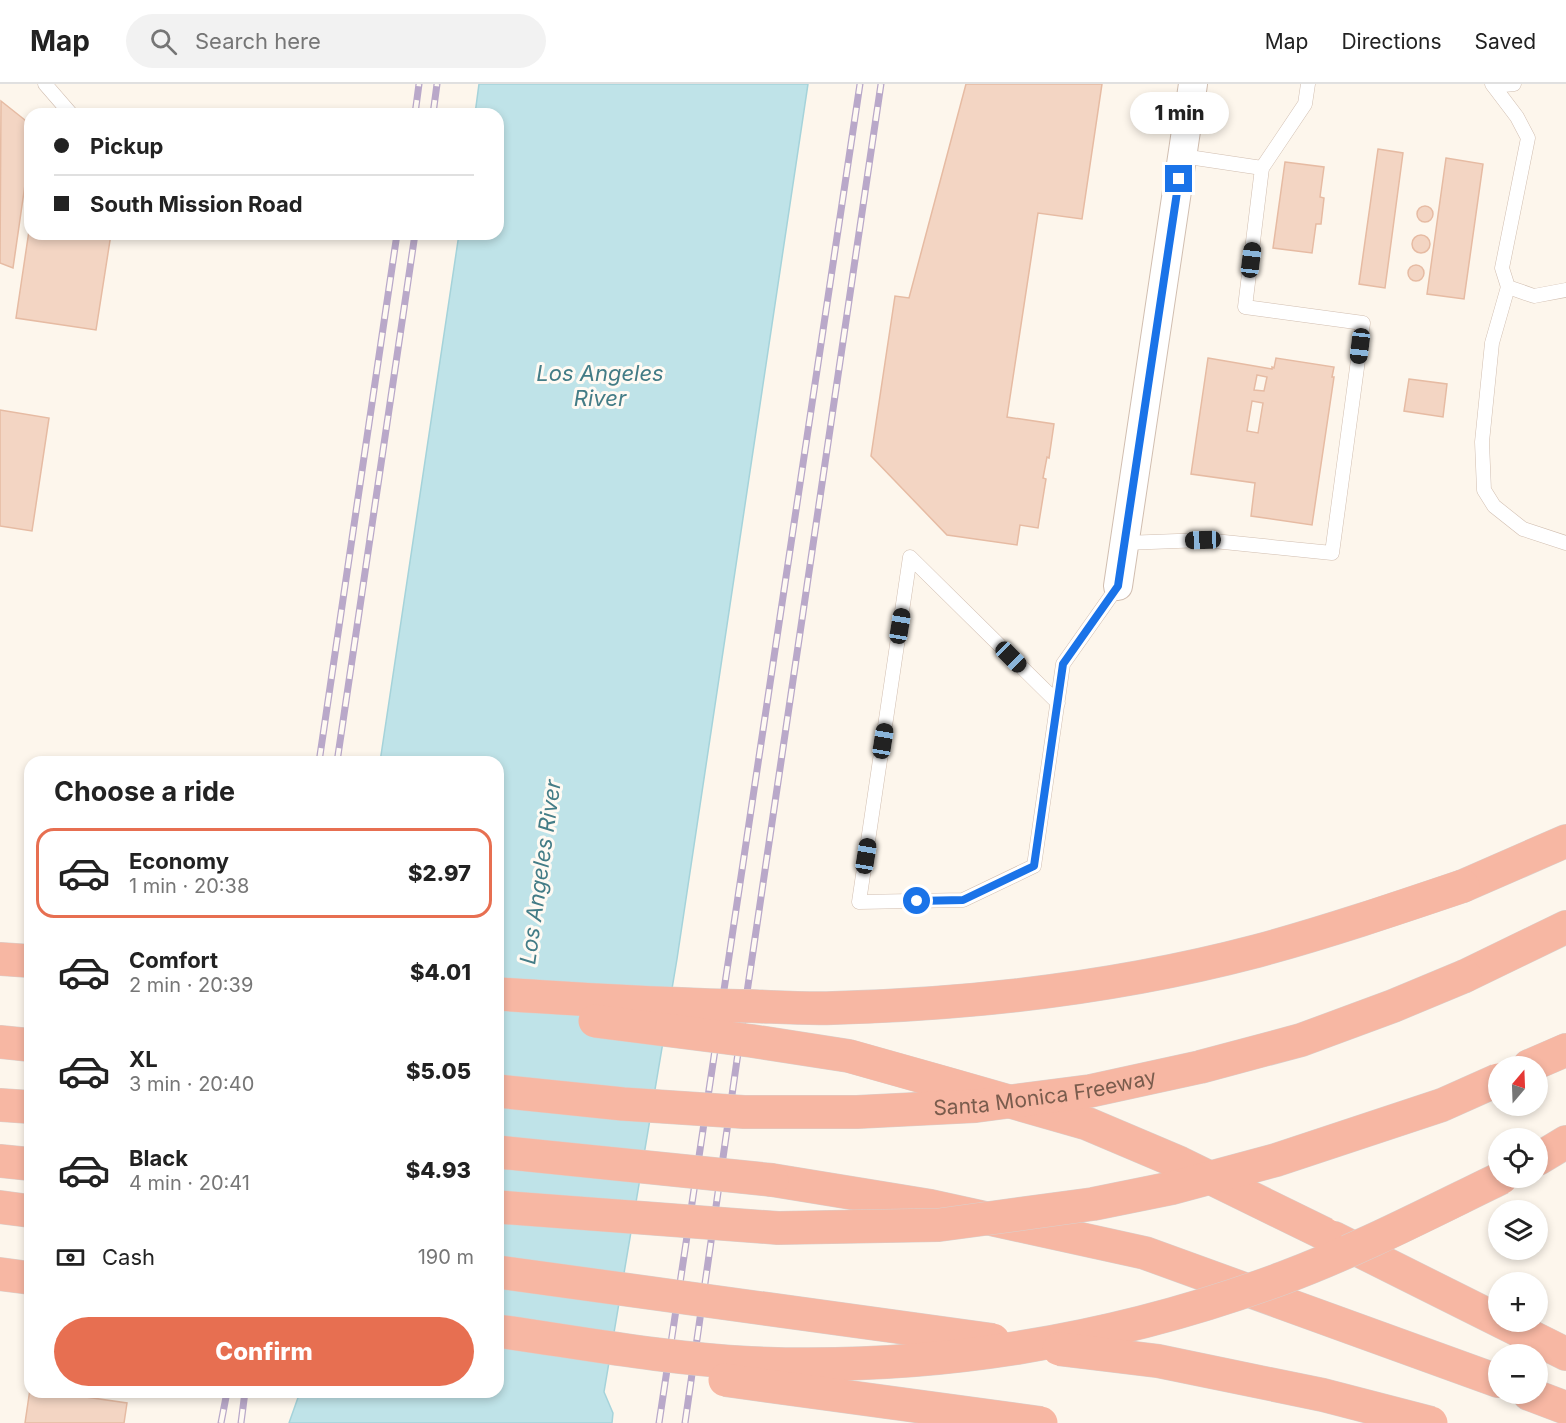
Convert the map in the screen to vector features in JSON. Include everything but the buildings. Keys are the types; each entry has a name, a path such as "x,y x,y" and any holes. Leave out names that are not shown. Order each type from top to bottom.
{"highway":[{"path":"504,994 650,1004 831,1008 939,1002 1052,990 1152,974 1255,951 1364,920 1464,886 1566,841"},
{"name":"Santa Monica Freeway","path":"504,1093 744,1113 857,1112 976,1106 1090,1090 1200,1067 1301,1040 1465,976 1566,927"},
{"path":"0,959 24,961"},
{"path":"504,1011 730,1038 849,1056 1088,1124 1180,1163 1488,1315"},
{"path":"0,1042 24,1044"},
{"path":"1548,1058 1566,1050"},
{"path":"504,1207 778,1228 939,1225 1093,1204 1172,1188 1276,1160 1442,1105 1488,1084"},
{"path":"0,1105 24,1107"},
{"path":"1548,1153 1566,1142"},
{"path":"504,1153 772,1180 931,1206 1145,1253 1488,1377"},
{"path":"0,1161 24,1163"},
{"path":"504,1332 690,1358 751,1363 843,1363 940,1359 1016,1348 1151,1319 1282,1278 1343,1254 1488,1184"},
{"path":"0,1207 24,1210"},
{"path":"504,1273 847,1321 1158,1361 1323,1395 1431,1423"},
{"path":"0,1274 24,1277"},
{"path":"1522,1332 1566,1354"},
{"path":"504,1347 674,1373 1041,1423"},
{"path":"1548,1401 1566,1408"}],"street":[{"path":"1118,586 1193,84"}],"lane":[{"path":"45,84 66,108"},
{"path":"1124,543 1203,540 1332,553 1363,323 1245,307 1262,168 1305,104 1308,84"},
{"path":"1493,85 1514,84"},
{"path":"1493,85 1517,117 1528,138 1502,268 1508,287 1492,343 1482,442 1484,490 1494,506 1523,529 1566,543"},
{"path":"1182,156 1262,168"},
{"path":"1508,287 1534,296 1566,290"},
{"path":"1058,703 910,557 859,902 963,900 1034,866 1058,703 1063,664 1118,586"}],"water":[{"name":"Los Angeles River","path":"479,84 808,84 677,959 604,1392 613,1413 612,1423 289,1423 298,1398 504,1398 504,756 381,756 458,240 504,240 504,108 476,108"}],"railway":[{"path":"416,108 419,84"},
{"path":"434,108 437,84"},
{"path":"659,1423 860,84"},
{"path":"685,1423 881,84"},
{"path":"320,756 396,240"},
{"path":"338,756 414,240"},
{"path":"221,1423 226,1398"},
{"path":"241,1423 244,1398"}],"route":[{"path":"917,901 963,900 1034,866 1063,664 1118,586 1179,179"}]}
